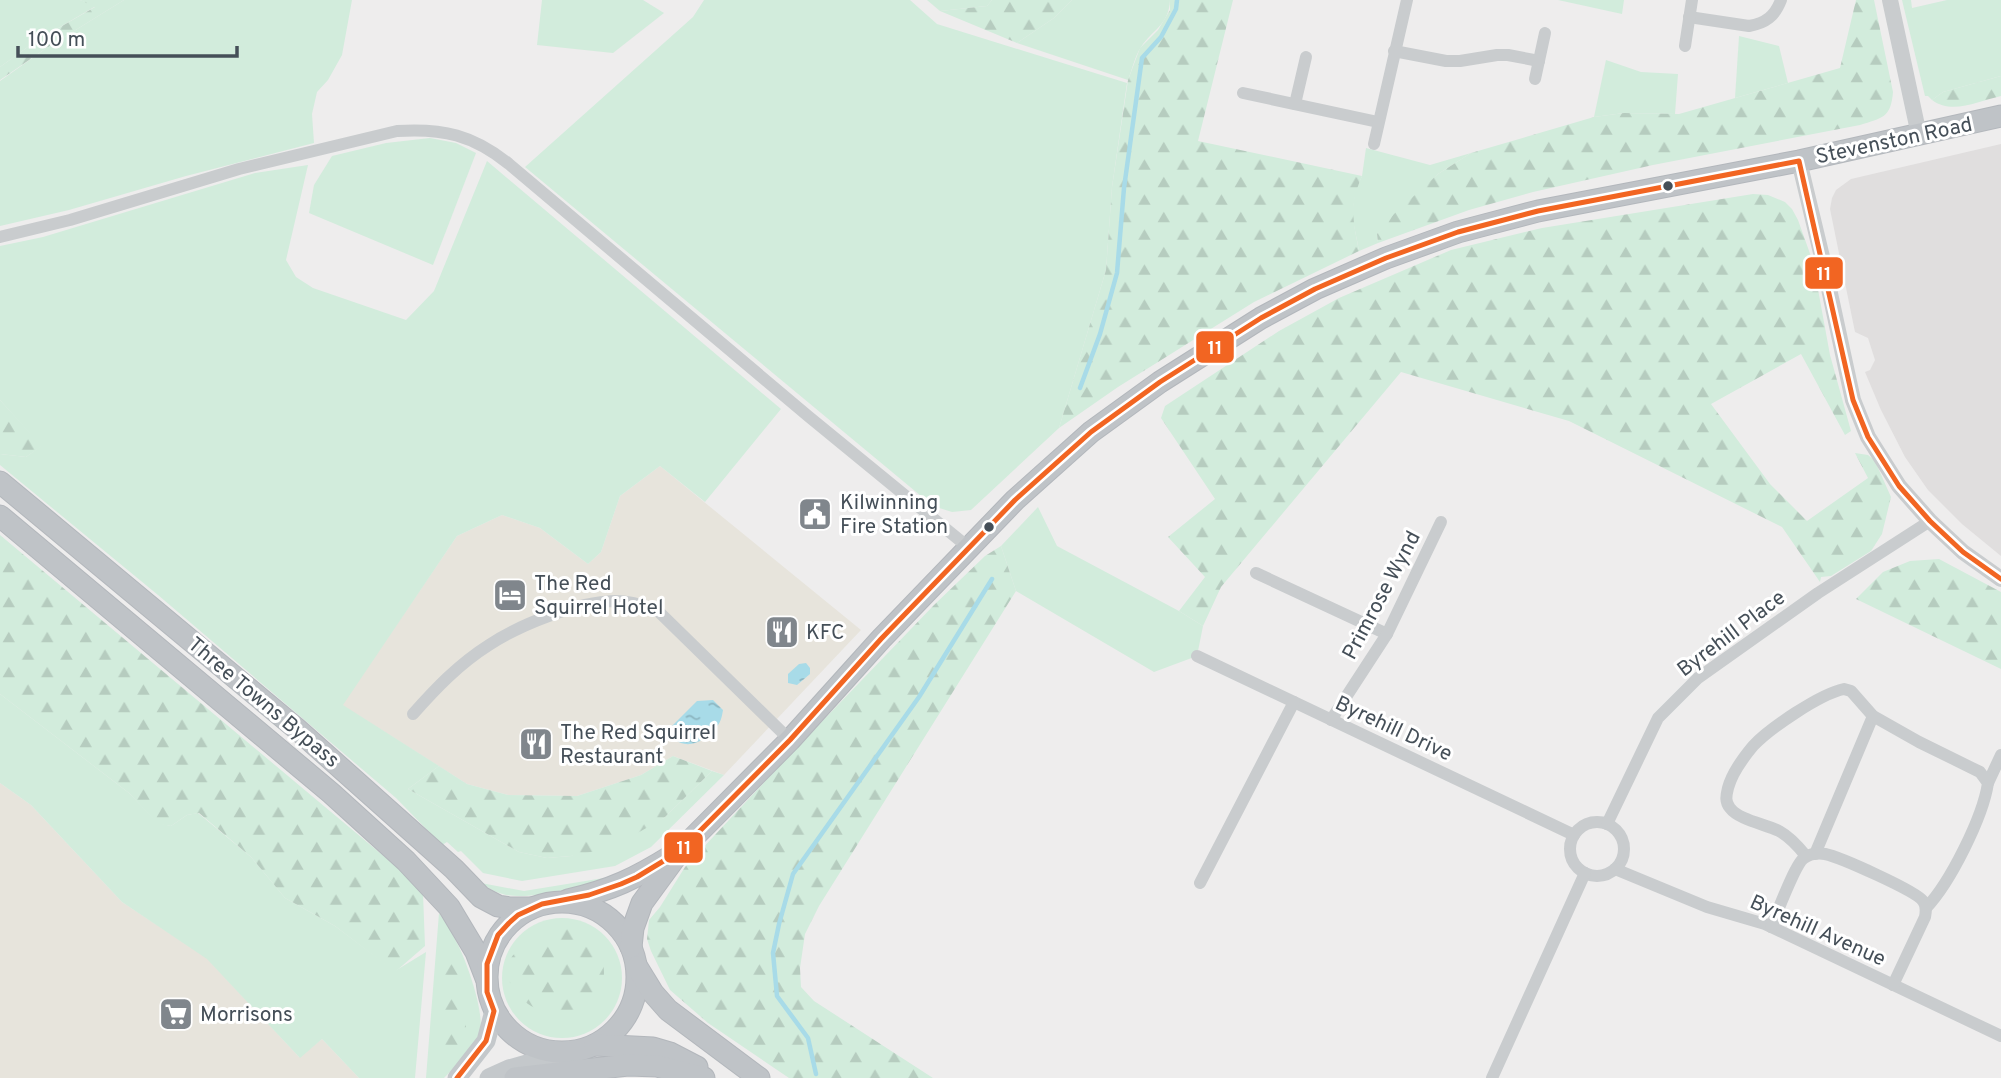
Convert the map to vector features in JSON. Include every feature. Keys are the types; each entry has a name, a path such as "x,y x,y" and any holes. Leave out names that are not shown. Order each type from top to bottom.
{"highway":[{"name":"Stevenston Road","path":"680,851 789,740 881,639 1015,500 1091,432 1160,382 1261,318 1315,289 1386,258 1458,232 1551,208 1799,161 2001,116"},
{"name":"Three Towns Bypass","path":"0,482 298,729 454,869 481,897 498,906 531,908"},
{"name":"Three Towns Bypass","path":"0,516 310,775 406,861 449,907 476,952 486,978"},
{"path":"680,851 642,903 633,928 637,983 634,1002 627,1016 611,1035 595,1045 569,1052 542,1050 510,1032 494,1011 487,992 486,978 491,950 498,935 518,915 531,908 598,892 629,881 680,851"},
{"path":"559,901 580,904 601,913 618,926 653,993 668,1010 759,1078"},
{"path":"595,1045 653,1048 670,1053 713,1078"},
{"path":"515,1078 628,1065 657,1066 704,1078"}],"main road":[{"path":"457,1078 485,1041 494,1011"},
{"path":"489,1078 509,1069 569,1052"}],"street":[{"path":"1374,144 1407,0"},
{"path":"1685,46 1692,0"},
{"path":"1689,17 1749,26 1770,19 1781,0"},
{"path":"1890,0 1919,135"},
{"path":"1535,79 1545,33"},
{"path":"1394,51 1446,61 1497,55 1539,61"},
{"path":"1295,104 1306,57"},
{"path":"1243,93 1378,122"},
{"path":"0,237 70,220 239,169 397,131 430,130 460,135 480,143 518,171 968,547"},
{"path":"1799,161 1843,359 1857,411 1868,437 1899,486 1930,521 1963,552 2001,579"},
{"name":"Byrehill Place","path":"1607,824 1658,718 1698,678 1818,593 1930,521"},
{"name":"Primrose Wynd","path":"1331,720 1387,634 1441,522"},
{"path":"1256,573 1387,634"},
{"path":"413,713 444,680 489,644 547,617 599,603 618,601 657,610 789,740"},
{"name":"Byrehill Drive","path":"1197,656 1574,835"},
{"path":"1811,855 1777,830 1736,814 1728,807 1726,799 1729,784 1754,745 1786,720 1837,690 1850,691 1873,716 1980,772 1988,783"},
{"path":"1200,883 1294,702"},
{"path":"1811,855 1873,716"},
{"path":"1926,908 1937,897 1972,832 1987,794 1988,783 2001,755"},
{"path":"1599,822 1615,828 1624,844 1621,862 1615,869 1603,875 1585,873 1572,858 1571,844 1574,835 1581,827 1590,823 1599,822"},
{"path":"1771,927 1801,861 1811,855 1824,854 1849,862 1909,891 1923,900 1926,908 1925,917 1894,985"},
{"name":"Byrehill Avenue","path":"1615,869 1707,906 1771,927 2001,1036"},
{"path":"1492,1078 1585,873"}],"shaded area":[{"path":"2001,144 2001,556 1962,524 1928,490 1905,457 1881,410 1865,372 1870,370 1875,360 1868,338 1855,332 1830,209 1836,190 1851,179"},
{"path":"660,466 861,630 724,775 673,756 641,775 577,796 508,795 467,784 342,705 457,536 502,515 540,528 588,564 601,552 620,496"},
{"path":"0,783 31,805 122,902 207,958 299,1057 322,1039 359,1078 0,1078"}],"green space":[{"path":"0,0 80,0 96,6 36,41 0,67"},
{"path":"80,0 124,0 0,80 0,67 36,41 95,7"},
{"path":"124,0 352,0 342,55 328,80 317,92 312,114 314,143 69,210 0,226 0,81 45,49"},
{"path":"542,0 643,0 664,13 613,53 537,45"},
{"path":"704,0 910,0 937,24 1127,83 1112,187 1106,270 1059,428 971,510 952,512 933,506 525,167 693,17"},
{"path":"927,0 992,0 987,6 940,11"},
{"path":"992,0 1072,0 1054,18 1017,43 940,11 987,6"},
{"path":"1072,0 1170,0 1167,16 1141,47 1128,80 1017,43 1054,18"},
{"path":"1170,0 1233,0 1198,141 1362,176 1353,213 1359,251 1254,302 1118,387 1059,428 1106,270 1112,187 1128,80 1140,48 1158,30 1170,10"},
{"path":"1558,0 1624,0 1622,14"},
{"path":"1856,0 1874,0 1893,92 1890,107 1884,116 1860,125 1653,165 1533,192 1469,210 1378,243 1377,234 1394,214 1438,174 1471,153 1594,117 1624,113 1679,114 1840,68"},
{"path":"1902,0 1911,0 1912,8 1947,0 2001,0 2001,76 1943,92 1932,100 1925,96"},
{"path":"1739,36 1779,46 1788,83 1735,98"},
{"path":"1606,60 1641,72 1678,74 1675,114 1624,113 1594,117"},
{"path":"2001,76 2001,96 1957,107 1932,100 1943,92"},
{"path":"430,138 456,143 476,153 433,265 309,213 314,185 332,156 386,143"},
{"path":"1366,148 1430,165 1471,153 1438,174 1377,234 1378,243 1359,251 1352,215"},
{"path":"487,161 781,409 705,502 660,466 620,496 601,552 588,564 540,528 502,515 457,536 343,705 439,766 408,789 519,852 547,858 571,856 664,818 712,771 724,775 651,847 615,866 522,881 483,873 461,851 458,852 447,842 442,845 396,798 158,595 0,465 0,454 26,457 41,446 0,400 0,246 43,237 255,173 308,165 286,260 296,277 313,288 406,320 434,291"},
{"path":"1753,194 1768,195 1785,202 1798,220 1813,262 1830,355 1851,431 1845,435 1801,354 1711,404 1770,484 1807,521 1868,478 1855,453 1868,455 1875,461 1891,497 1882,534 1871,551 1831,576 1821,577 1820,582 1782,527 1569,421 1401,372 1221,587 1203,626 1179,611 1205,577 1168,537 1215,499 1161,418 1165,406 1279,331 1339,298 1451,250 1542,228"},
{"path":"0,400 42,446 26,457 0,454"},
{"path":"1038,507 1057,546 1203,626 1197,656 1154,672 1016,591 1001,546"},
{"path":"0,535 398,868 423,893 425,946 395,972 335,926 285,898 251,857 199,813 187,815 171,826 158,824 129,793 0,694"},
{"path":"1001,546 1016,591 819,906 805,934 800,968 801,987 814,1001 933,1078 789,1078 708,1023 670,990 647,939 649,920 685,867 785,760 934,605 985,556"},
{"path":"1939,559 2001,592 2001,669 1856,599 1883,572 1910,561"},
{"path":"0,694 129,793 158,823 171,826 187,815 198,813 251,857 285,898 335,926 395,971 426,952 415,1078 359,1078 322,1039 300,1058 207,959 122,902 31,805 0,783"},
{"path":"673,756 712,771 664,818 611,848 571,856 547,858 519,852 408,789 439,766 467,784 508,795 577,796 641,775"},
{"path":"610,877 531,896 506,895 481,883 524,891"},
{"path":"439,913 456,941 470,974 478,1002 481,1027 472,1046 444,1078 426,1078"},
{"path":"562,918 585,923 604,936 617,955 622,978 617,1001 604,1020 585,1033 562,1038 539,1033 520,1020 507,1001 502,978 507,955 520,936 539,923"},
{"path":"571,925 589,932 599,945 604,968 598,999 579,1011 560,1012 535,1008 525,1002 507,980 510,960 530,943"},
{"path":"447,956 456,957 459,961 466,1027 462,1041 451,1050 442,1042 439,990 442,961"}],"water":[{"path":"806,663 810,674 797,685 788,683 788,674 799,664"},
{"path":"713,700 723,710 722,717 713,731 691,744 674,739 672,726 697,701"}],"waterway":[{"path":"1080,388 1100,334 1117,273 1124,188 1142,58 1161,37 1176,9 1177,0"},
{"path":"816,1074 808,1038 777,996 773,953 793,874 919,697 992,579"}],"transit line":[{"name":"11","path":"457,1078 486,1041 494,1011 487,992 487,964 498,935 518,915 542,904 589,895 621,884 680,851 790,740 881,639 1015,500 1091,432 1160,382 1261,318 1315,289 1386,258 1458,232 1538,211 1799,161 1853,400 1868,437 1899,486 1930,521 1963,552 2001,579"}],"place":[{"name":"Kilwinning Fire Station","path":"815,514"},
{"name":"The Red Squirrel Hotel","path":"510,595"},
{"name":"KFC","path":"782,632"},
{"name":"The Red Squirrel Restaurant","path":"536,744"},
{"name":"Morrisons","path":"176,1014"}]}
